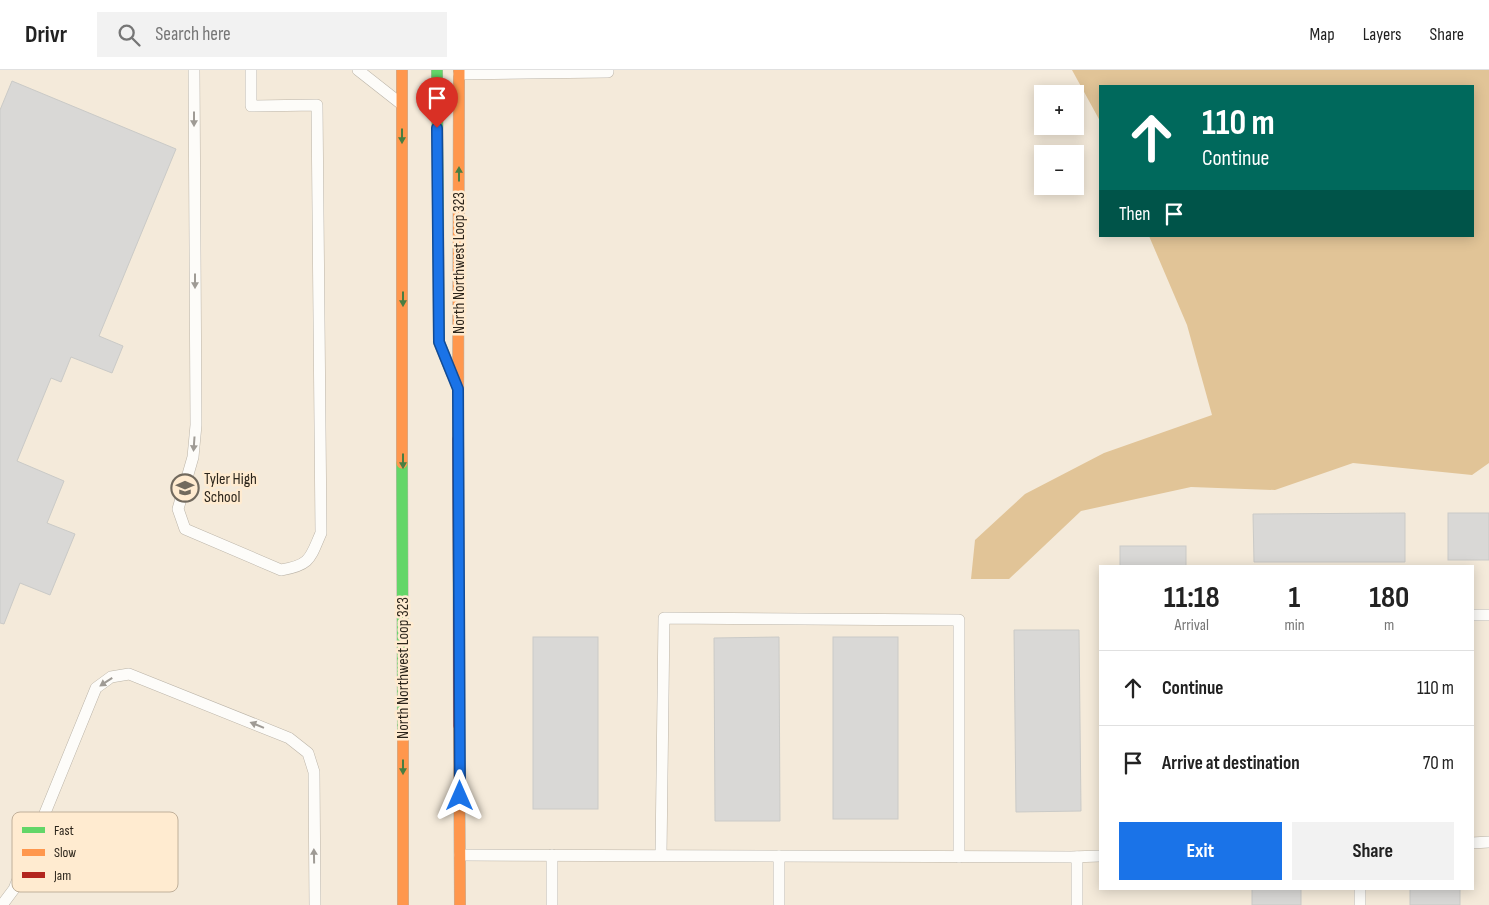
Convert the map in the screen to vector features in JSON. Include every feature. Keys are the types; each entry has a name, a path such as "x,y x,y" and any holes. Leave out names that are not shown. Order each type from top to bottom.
{"highway":[{"name":"North Northwest Loop 323","path":"402,70 403,905"},
{"path":"437,70 439,342 458,389"},
{"name":"North Northwest Loop 323","path":"460,72 458,389 460,905"}],"lane":[{"path":"194,70 196,425 193,457 178,509 185,528 281,570 298,568 310,559 322,533 316,105 251,106 251,70"},
{"path":"358,70 380,85 402,104"},
{"path":"460,72 608,72 608,70"},
{"path":"1474,615 1489,615"},
{"path":"660,856 664,618 674,618 959,620 959,857"},
{"path":"46,812 96,688 111,678 129,674 289,738 308,752 314,772 315,905"},
{"path":"1474,843 1489,842"},
{"path":"460,855 1099,856"},
{"path":"552,855 552,905"},
{"path":"779,856 779,905"},
{"path":"1077,857 1077,905"},
{"path":"1360,890 1360,905"},
{"path":"2,905 12,892"}],"shaded area":[{"path":"1072,70 1489,70 1489,463 1472,475 1353,463 1275,490 1191,487 1081,511 1009,579 971,579 975,540 1025,494 1104,453 1212,415 1187,325 1149,237 1474,237 1474,85 1099,85 1099,119 1084,92 1084,85 1080,85"}],"building":[{"path":"12,81 176,149 99,336 123,346 112,373 71,357 61,382 51,378 17,461 64,481 47,523 75,534 50,595 20,583 4,624 0,623 0,110"},
{"path":"1405,513 1405,562 1254,562 1253,514"},
{"path":"1448,513 1489,513 1489,560 1448,560"},
{"path":"1120,546 1186,546 1186,565 1120,565"},
{"path":"1014,630 1079,630 1081,811 1016,812"},
{"path":"533,637 598,637 598,809 533,809"},
{"path":"779,637 780,821 715,821 714,638"},
{"path":"833,637 898,637 898,819 833,819"},
{"path":"1252,890 1301,890 1301,905 1252,905"},
{"path":"1410,890 1460,890 1460,905 1410,905"}],"traffic: fast":[{"path":"437,70 439,342 452,374"},
{"path":"402,463 403,733"}],"traffic: slow":[{"path":"402,70 402,463"},
{"path":"458,439 459,70"},
{"path":"459,726 460,905"},
{"path":"403,733 403,905"}],"traffic: jam":[{"path":"458,439 459,726"}],"place":[{"name":"Tyler High School","path":"185,488"}],"route":[{"path":"437,128 439,342 458,389 460,796"}]}
